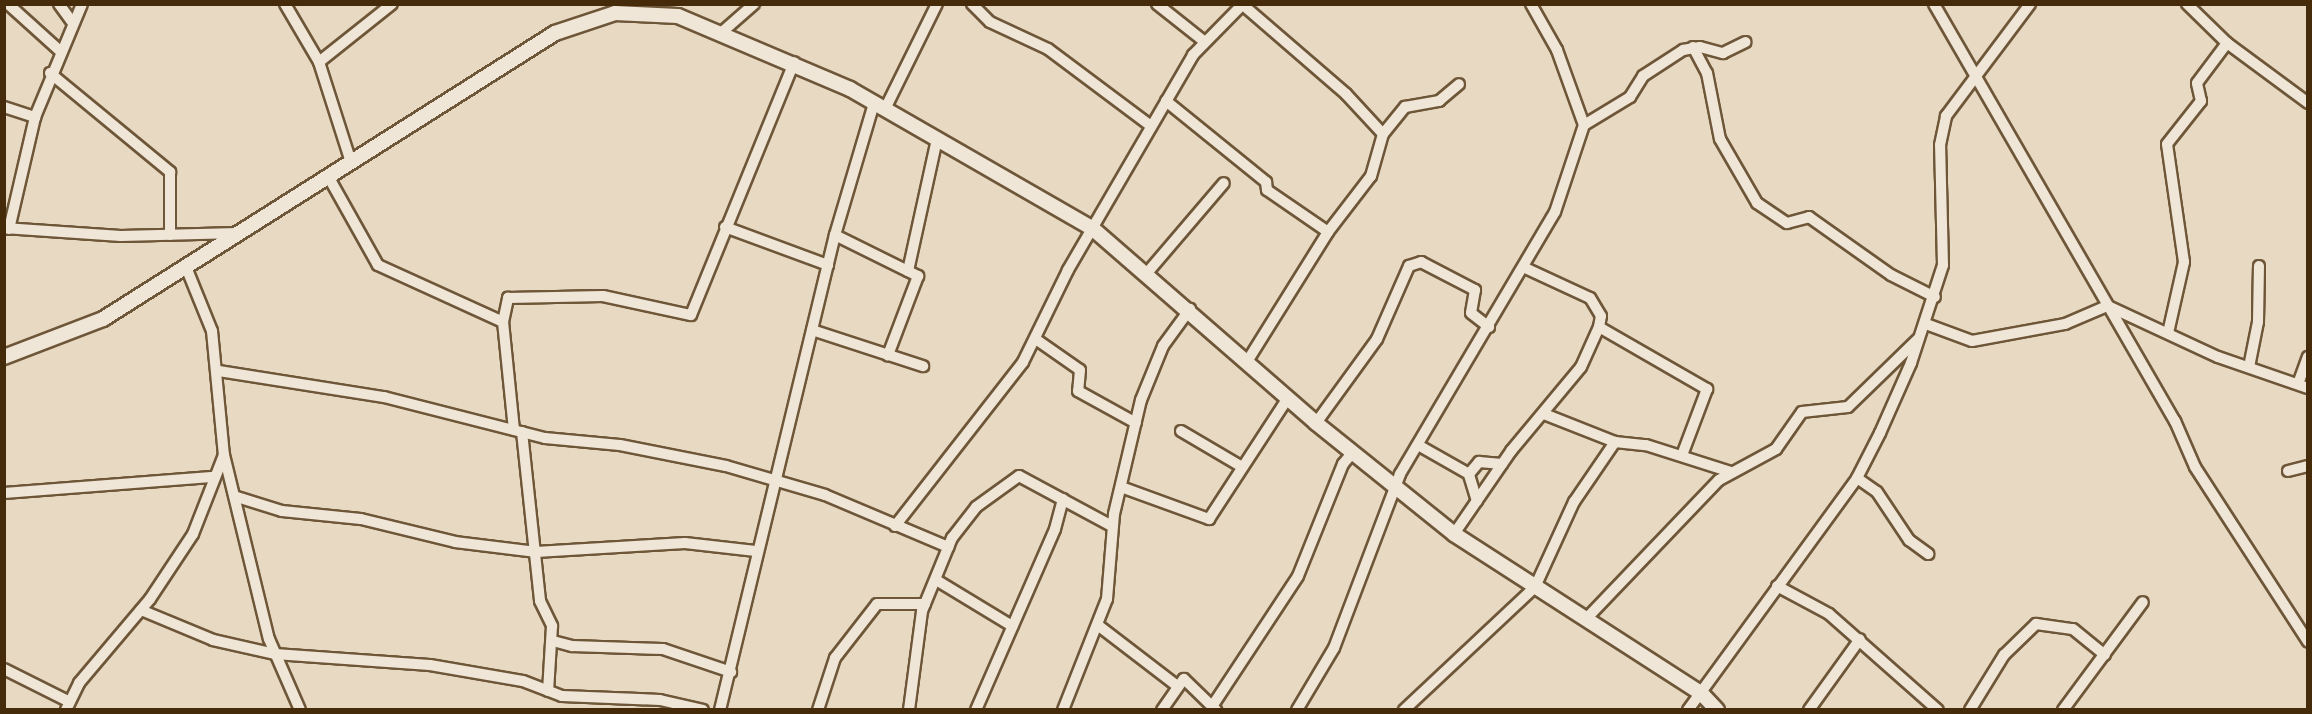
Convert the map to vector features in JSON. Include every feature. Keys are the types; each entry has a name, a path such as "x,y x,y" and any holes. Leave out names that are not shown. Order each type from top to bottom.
{"street":[{"path":"8,4 59,50"},
{"path":"59,4 72,22"},
{"path":"82,4 59,50 35,117 7,228 170,235 238,233"},
{"path":"285,4 319,62 351,162"},
{"path":"319,62 392,4"},
{"path":"721,33 754,4"},
{"path":"720,710 756,551 835,236 879,106 937,4"},
{"path":"972,4 990,22 1048,49 1151,126"},
{"path":"1157,4 1205,42"},
{"path":"1297,710 1334,648 1396,487 1418,445 1526,268 1555,212 1584,125 1557,50 1531,4"},
{"path":"1934,4 1971,76 2175,421 2195,467 2307,642"},
{"path":"1688,710 1702,694 1777,586 1857,478 1924,328 1935,297 1944,247 1942,128 1971,76 2030,4"},
{"path":"2187,4 2227,43 2307,103"},
{"path":"895,526 1037,340 1092,228 1166,101 1205,42 1243,5 1346,94 1383,134"},
{"path":"4,357 103,320 555,33 615,13 649,8 678,16 794,62 879,106 1092,228 1190,309 1316,423 1454,534 1702,694 1717,710"},
{"path":"1584,125 1630,98 1643,76 1693,47 1723,53 1746,42"},
{"path":"2168,333 2184,262 2167,144 2201,101 2197,83 2227,43"},
{"path":"1693,47 1707,73 1720,139 1757,203 1787,223 1809,218 1891,274 1935,297"},
{"path":"548,691 554,641 540,601 536,552 503,322 505,304 514,295 603,296 691,315 794,62"},
{"path":"50,73 170,172 170,235"},
{"path":"1248,360 1328,232 1371,177 1383,134 1405,107 1439,101 1459,84"},
{"path":"1166,101 1266,182 1267,190 1328,232"},
{"path":"4,106 35,117"},
{"path":"908,272 937,139"},
{"path":"328,176 378,265 503,322"},
{"path":"1147,273 1224,183"},
{"path":"725,227 828,265"},
{"path":"835,236 918,276 888,355"},
{"path":"1316,423 1377,339 1409,266 1421,262 1475,290 1471,313 1490,327"},
{"path":"2249,367 2258,322 2259,266"},
{"path":"186,267 207,310 219,371 224,455 237,496 275,654 300,710"},
{"path":"1454,534 1502,464 1581,366 1599,327 1601,316 1590,298 1526,268"},
{"path":"1924,328 1972,341 2065,324 2107,306 2249,367 2303,386 2307,357"},
{"path":"1063,710 1099,627 1112,579 1112,526 1136,423 1151,371 1190,309"},
{"path":"1599,327 1707,389 1682,455"},
{"path":"1586,619 1731,472 1776,449 1802,412 1848,407 1924,328"},
{"path":"812,330 922,366"},
{"path":"1037,340 1080,369 1078,391 1136,423"},
{"path":"219,371 384,396 518,431 620,445 774,479 948,547"},
{"path":"1121,487 1209,519 1288,398"},
{"path":"1544,414 1614,442 1682,455 1731,472"},
{"path":"1181,431 1242,467"},
{"path":"1408,708 1535,587 1574,502 1614,442"},
{"path":"1418,445 1469,474 1477,501"},
{"path":"1162,710 1176,685 1187,680 1214,707 1298,576 1343,464 1353,452"},
{"path":"4,669 67,705 141,610 196,528 224,455"},
{"path":"1469,474 1479,462 1502,464"},
{"path":"2288,471 2307,466"},
{"path":"909,710 925,604 938,581 948,547 976,507 1015,476 1063,498 1112,526"},
{"path":"4,493 214,477"},
{"path":"1857,478 1876,492 1909,540 1928,554"},
{"path":"237,496 282,510 361,519 455,542 536,552 685,543 756,551"},
{"path":"976,710 1063,498"},
{"path":"938,581 1012,626"},
{"path":"1777,586 1829,614 1938,710"},
{"path":"2064,710 2143,602"},
{"path":"818,710 835,658 877,604 925,604"},
{"path":"141,610 213,640 275,654 430,665 523,681 548,691 579,699 683,703 703,710"},
{"path":"1970,710 2004,655 2036,624 2073,629 2105,655"},
{"path":"1099,627 1176,685"},
{"path":"1809,710 1860,639"},
{"path":"554,641 572,646 663,649 730,672"}]}
